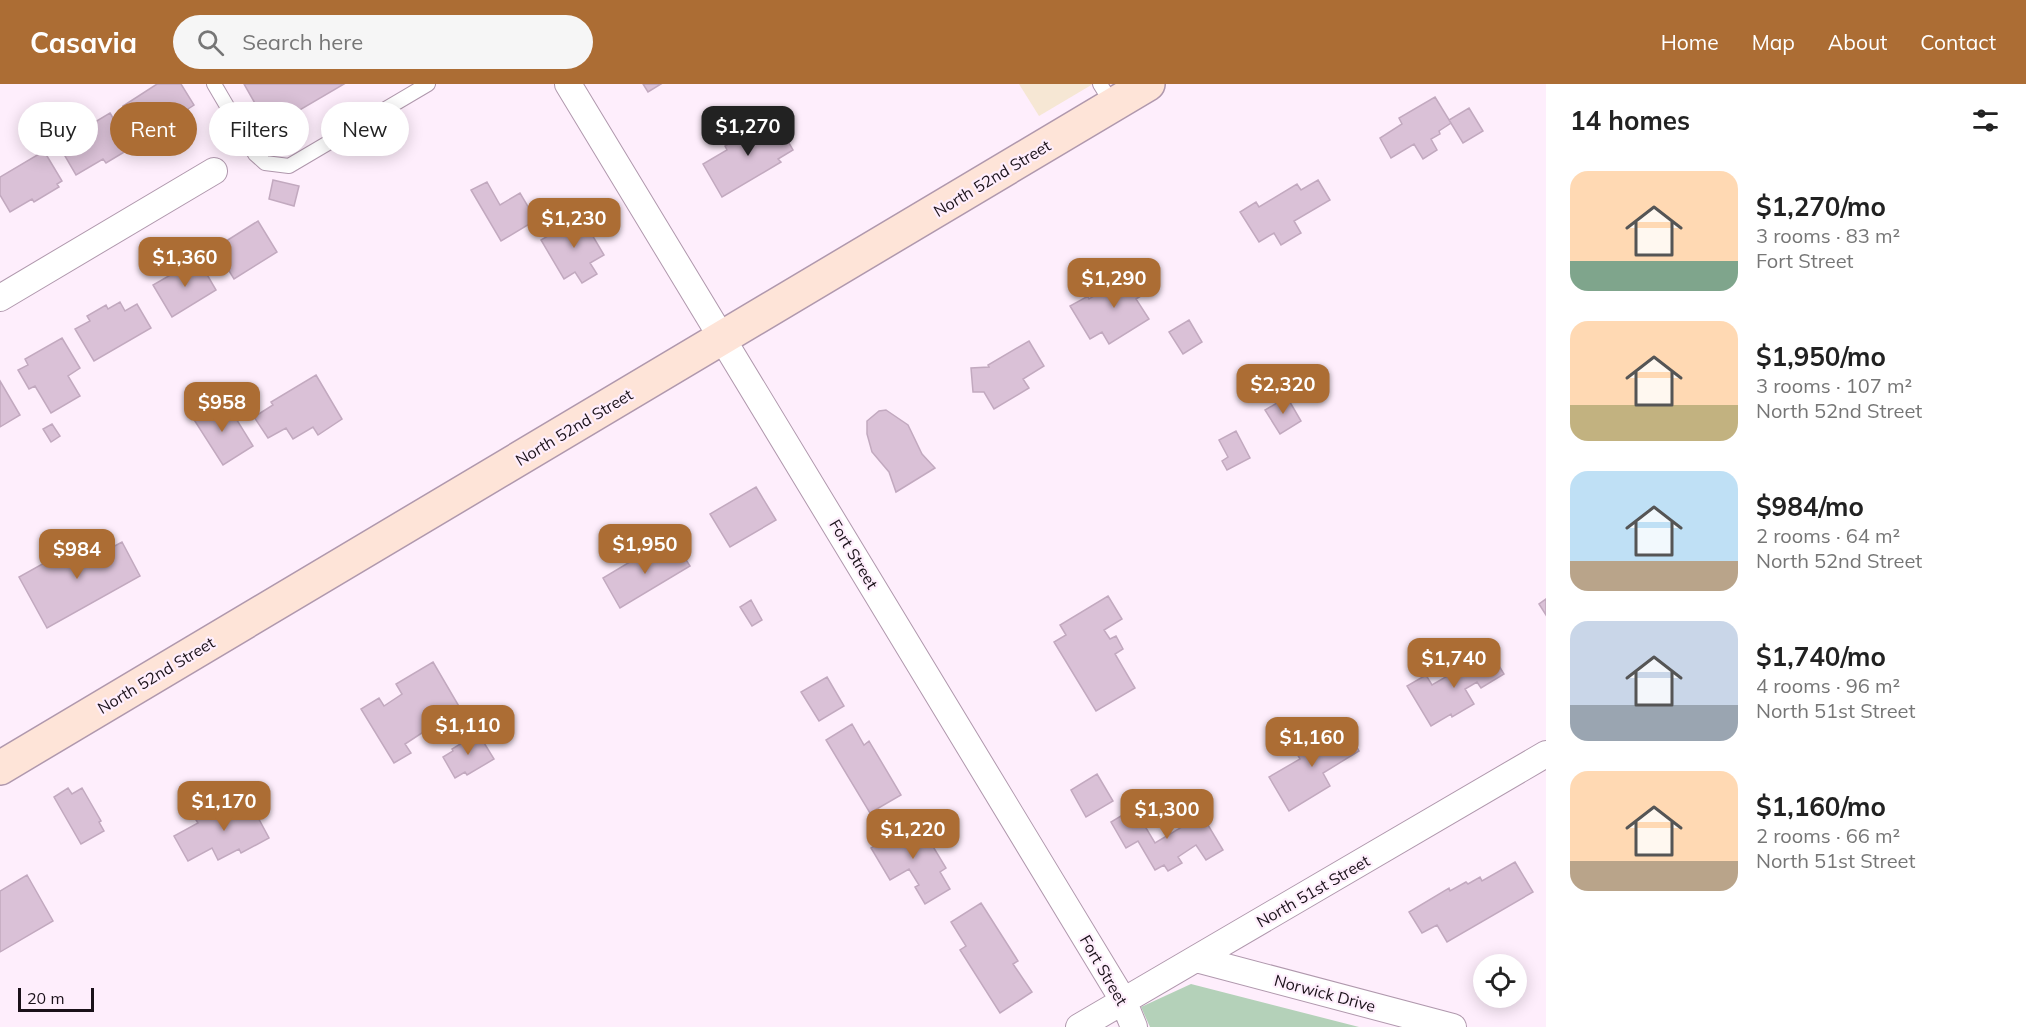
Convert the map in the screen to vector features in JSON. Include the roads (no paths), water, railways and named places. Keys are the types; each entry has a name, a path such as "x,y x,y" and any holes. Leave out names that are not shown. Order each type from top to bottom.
{"main road":[{"name":"North 52nd Street","path":"0,768 723,338 1106,95 1148,84"}],"street":[{"name":"Fort Street","path":"568,84 1123,1000 1134,1027"},
{"path":"0,298 214,171"},
{"name":"North 51st Street","path":"1079,1027 1546,754"},
{"name":"Norwick Drive","path":"1196,959 1453,1027"}],"lane":[{"path":"214,84 255,154 265,163 289,166 428,84"}]}
